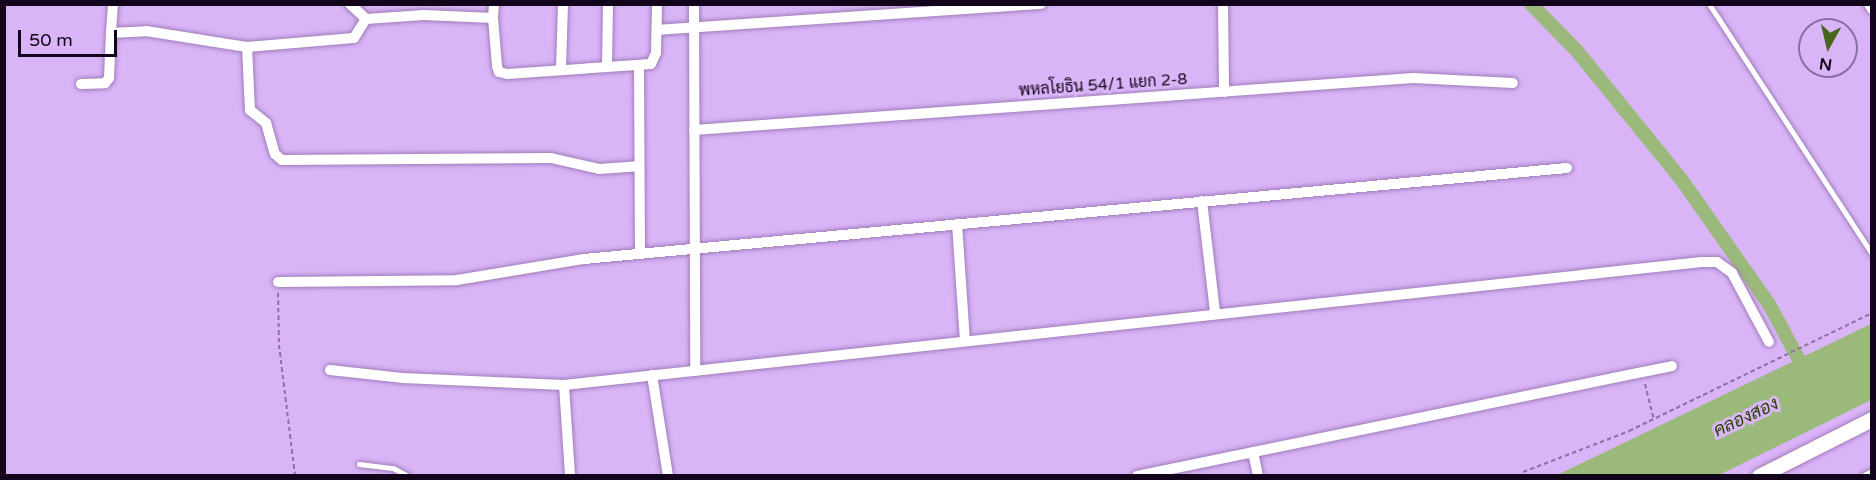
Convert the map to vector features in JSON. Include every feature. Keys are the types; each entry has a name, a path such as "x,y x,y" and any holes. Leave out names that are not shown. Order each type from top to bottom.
{"street":[{"path":"81,84 105,83 109,78 113,4"},
{"path":"350,4 366,19 424,15 493,18"},
{"path":"494,4 493,18 499,72 607,66 639,67 654,60 657,4"},
{"path":"561,68 563,4"},
{"path":"607,66 608,4"},
{"path":"694,4 695,371"},
{"path":"657,30 1041,4"},
{"path":"1223,4 1224,92"},
{"path":"1869,4 1872,9"},
{"path":"111,33 146,31 247,47 354,38 366,19"},
{"path":"247,47 250,110 266,123 275,154 282,160 551,158 598,169 638,166"},
{"path":"639,67 640,254"},
{"name":"พหลโยธิน 54/1 แยก 2-8","path":"694,130 1413,78 1513,83"},
{"path":"278,282 457,280 640,254 1567,168"},
{"path":"1202,201 1215,312"},
{"path":"957,224 965,341"},
{"path":"330,370 402,378 564,385 1215,312 1717,262 1732,273 1769,342"},
{"path":"1137,476 1672,366"},
{"path":"652,375 668,476"},
{"path":"564,385 570,476"},
{"path":"1759,476 1872,419"},
{"path":"1253,452 1257,476"}],"lane":[{"path":"1709,4 1872,255"},
{"path":"358,464 393,468 408,476"},
{"path":"1862,476 1872,471"}],"path":[{"path":"278,282 279,345 295,476"},
{"path":"1523,472 1654,419 1872,313"},
{"path":"1642,373 1654,419"}],"water":[{"name":"คลองสอง","path":"1871,324 1871,400 1719,475 1557,475"}],"waterway":[{"path":"1531,4 1577,51 1681,179 1769,304 1805,371"}]}
